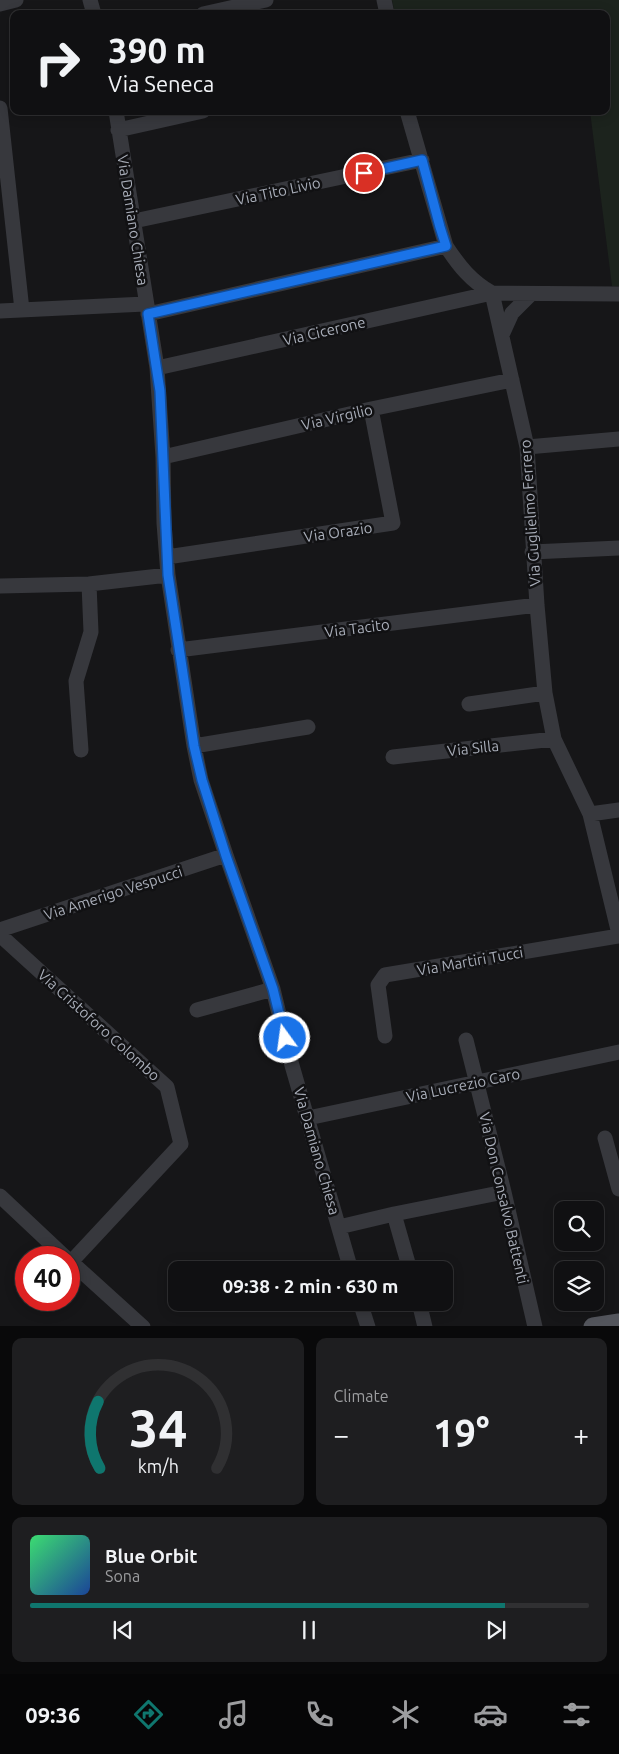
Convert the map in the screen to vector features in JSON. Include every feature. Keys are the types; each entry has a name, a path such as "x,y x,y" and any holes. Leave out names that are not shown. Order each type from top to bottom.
{"main road":[{"path":"593,1326 619,1323"}],"street":[{"path":"0,4 16,0"},
{"path":"221,10 266,0"},
{"path":"0,108 5,207 22,310"},
{"name":"Via Damiano Chiesa","path":"116,115 157,368 168,575 194,746 202,780 226,856 273,989 289,1055 348,1261"},
{"path":"118,130 185,115"},
{"path":"408,115 446,246 458,264 478,285 492,293"},
{"name":"Via Tito Livio","path":"134,221 422,160"},
{"path":"0,311 147,309 446,246"},
{"name":"Via Cicerone","path":"157,368 492,293 619,294"},
{"name":"Via Guglielmo Ferrero","path":"492,293 527,447 532,552 545,693 554,739 590,814 619,935"},
{"path":"502,335 512,313 531,294"},
{"name":"Via Virgilio","path":"163,457 371,409 512,380"},
{"name":"Via Orazio","path":"167,557 394,524 371,409"},
{"path":"527,447 619,439"},
{"path":"532,552 619,548"},
{"path":"0,586 89,584 168,575"},
{"path":"81,750 76,681 91,632 89,584"},
{"name":"Via Tacito","path":"178,650 537,605"},
{"path":"469,704 545,693"},
{"path":"194,746 308,727"},
{"name":"Via Silla","path":"393,757 554,739"},
{"path":"590,814 619,810"},
{"name":"Via Amerigo Vespucci","path":"0,930 226,856"},
{"name":"Via Cristoforo Colombo","path":"0,935 168,1087 181,1144 80,1248"},
{"name":"Via Martiri Tucci","path":"385,1036 378,985 385,975 619,935"},
{"path":"197,1010 273,989"},
{"name":"Via Don Consalvo Battenti","path":"466,1040 535,1326"},
{"name":"Via Lucrezio Caro","path":"308,1118 619,1052"},
{"path":"605,1138 619,1189"},
{"path":"339,1227 504,1192"},
{"path":"0,1196 53,1246"},
{"path":"394,1214 407,1261"},
{"path":"80,1271 143,1326"},
{"path":"362,1311 366,1324"},
{"path":"421,1311 425,1326"}],"shaded area":[{"path":"392,0 619,0 619,286 612,286 591,115 610,115 610,10 394,10"}],"route":[{"path":"285,1038 273,989 226,856 202,780 194,746 168,575 164,523 160,391 148,314 446,246 422,160 364,173"}]}
